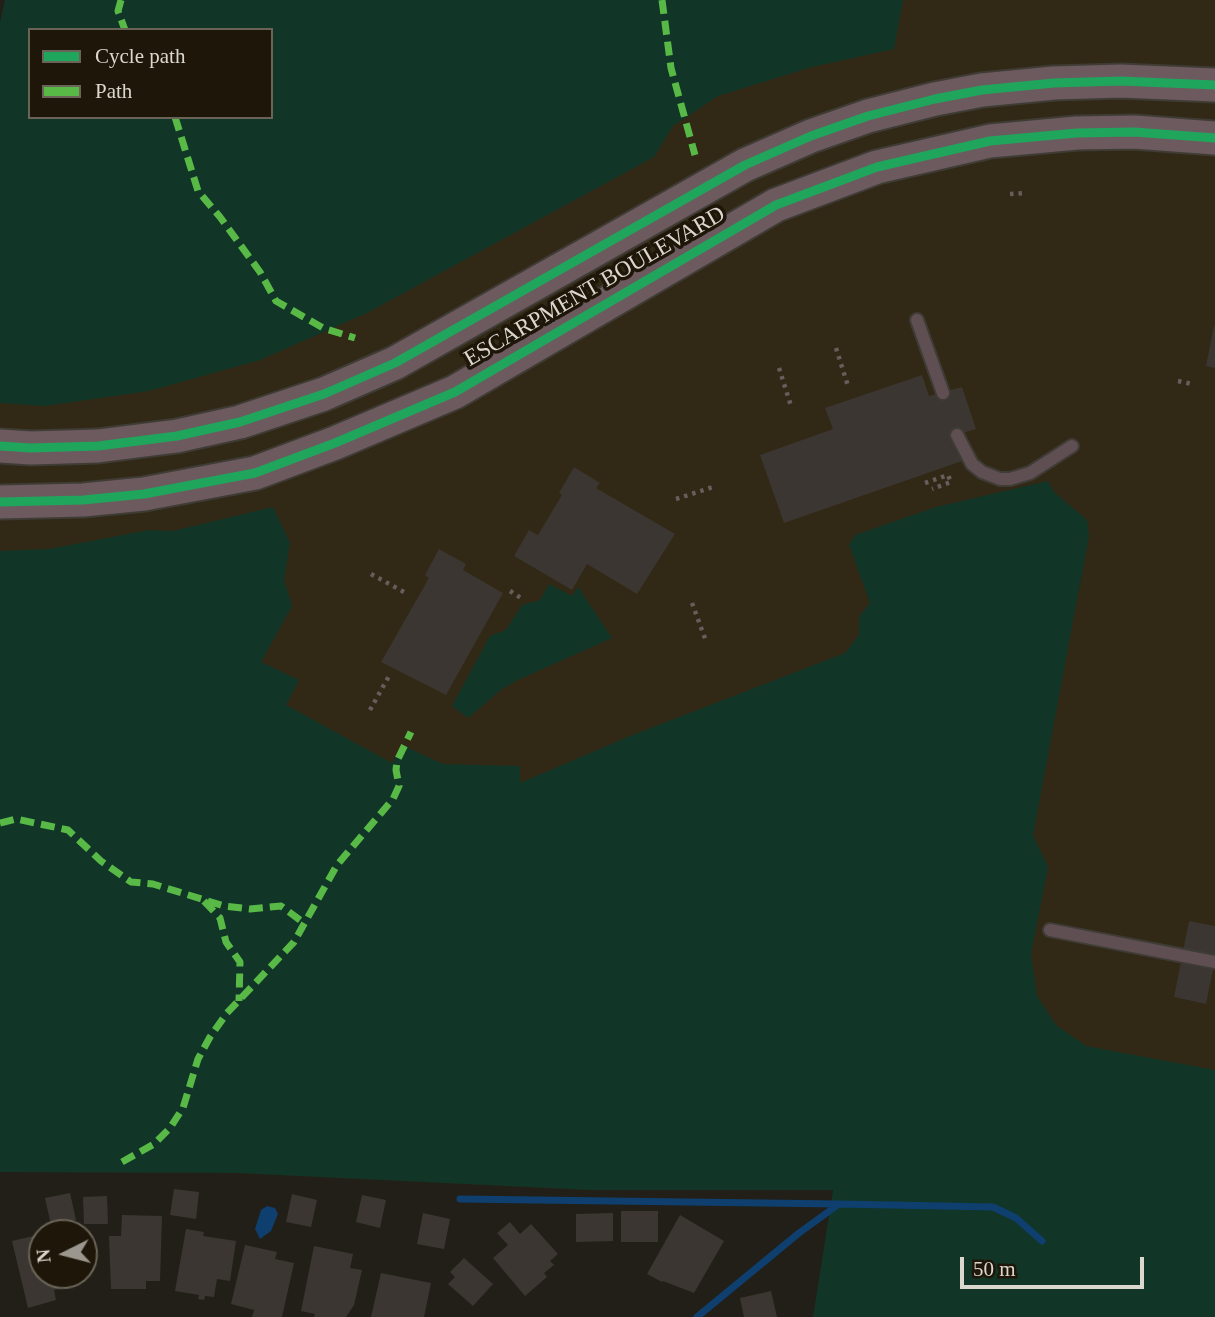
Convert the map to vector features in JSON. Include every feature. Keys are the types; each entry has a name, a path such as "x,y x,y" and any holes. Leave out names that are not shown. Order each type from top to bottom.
{"main road":[{"name":"ESCARPMENT BOULEVARD","path":"0,446 98,446 177,436 240,422 324,394 395,363 745,165 811,135 868,116 935,99 1020,86 1121,81 1215,85"},
{"path":"1020,86 1029,137"},
{"path":"982,90 990,141"},
{"name":"ESCARPMENT BOULEVARD","path":"0,502 83,500 144,494 255,473 335,443 455,392 776,205 877,167 990,141 1077,132 1135,132 1215,138"},
{"path":"471,320 498,366"}],"lane":[{"path":"917,320 943,393"},
{"path":"957,435 972,464 982,472 1000,479 1030,473 1072,446"},
{"path":"1051,930 1215,962"}],"path":[{"path":"1010,194 1024,192"},
{"path":"836,348 848,386"},
{"path":"779,368 791,406"},
{"path":"1178,381 1192,384"},
{"path":"925,483 948,474 951,482 932,489"},
{"path":"676,499 713,487"},
{"path":"371,574 404,592"},
{"path":"510,591 521,598"},
{"path":"692,603 706,641"},
{"path":"370,710 389,676"}],"shaded area":[{"path":"5,0 1215,0 1215,1204 834,1190 590,1190 238,1173 0,1172 0,23"}],"green space":[{"path":"5,0 903,0 894,49 812,67 718,96 673,126 654,157 367,313 260,360 149,391 45,406 0,403 0,23"},
{"path":"1048,481 1054,492 1087,520 1089,536 1033,835 1048,867 1031,954 1037,996 1056,1025 1086,1046 1215,1070 1215,1317 813,1317 833,1190 590,1190 238,1173 0,1172 0,551 49,549 149,530 173,531 273,507 290,543 284,580 292,606 261,662 299,680 286,705 392,763 402,745 443,764 520,766 520,783 630,736 845,653 859,635 859,617 870,603 849,545 855,535 936,507"},
{"path":"549,584 572,596 578,587 612,638 518,680 502,689 468,718 452,706 490,636 506,630 522,605 540,600"}],"water":[{"path":"267,1206 275,1208 278,1214 271,1231 260,1239 255,1229 261,1210"}],"building":[{"path":"1215,326 1215,368 1206,366"},
{"path":"922,375 929,396 962,387 976,429 957,435 965,460 784,523 760,455 833,429 825,408"},
{"path":"574,467 600,483 596,488 675,534 637,594 587,564 572,590 514,556 529,530 538,535 562,495 559,493"},
{"path":"439,549 466,564 463,570 503,593 446,695 381,662 429,578 425,575"},
{"path":"1189,921 1215,926 1215,960 1206,1004 1174,997"},
{"path":"174,1189 199,1192 196,1219 170,1215"},
{"path":"70,1193 76,1219 50,1219 45,1198"},
{"path":"292,1194 317,1200 311,1227 286,1222"},
{"path":"362,1195 386,1200 380,1228 356,1222"},
{"path":"107,1196 108,1224 98,1224 98,1219 84,1219 83,1197"},
{"path":"621,1211 658,1211 658,1242 621,1242"},
{"path":"423,1213 450,1219 444,1249 417,1244"},
{"path":"613,1213 613,1241 576,1242 576,1214"},
{"path":"122,1215 162,1216 160,1281 146,1281 146,1289 111,1289 109,1236 121,1236"},
{"path":"680,1215 724,1241 694,1293 647,1274"},
{"path":"510,1222 520,1234 531,1224 558,1254 550,1261 554,1265 544,1273 547,1277 525,1296 493,1258 508,1245 497,1233"},
{"path":"186,1229 204,1232 203,1236 236,1241 230,1281 217,1279 214,1297 205,1296 204,1300 198,1299 199,1295 175,1291"},
{"path":"28,1237 28,1289 58,1289 54,1290 56,1300 28,1308 12,1241"},
{"path":"245,1245 277,1252 275,1259 294,1263 282,1317 252,1317 254,1310 231,1304"},
{"path":"314,1246 353,1254 350,1268 362,1270 354,1305 346,1317 314,1317 315,1314 301,1311"},
{"path":"464,1258 493,1284 473,1306 448,1284 455,1277 450,1272"},
{"path":"381,1273 431,1283 424,1317 371,1317"},
{"path":"771,1291 777,1317 744,1317 740,1298"}],"waterway":[{"path":"460,1199 839,1204"},
{"path":"697,1317 799,1233 839,1204 993,1207 1016,1218 1042,1241"}],"marked path":[{"path":"121,0 118,11 124,28"},
{"path":"662,0 671,68 695,155"},
{"path":"176,119 198,191 260,272 276,301 323,328 355,338"},
{"path":"122,1162 154,1144 170,1128 183,1108 198,1059 210,1037 227,1013 294,942 337,865 393,799 399,786 397,761 411,732"},
{"path":"0,823 16,819 68,830 101,861 131,882 153,884 224,906 250,909 281,906 304,923"},
{"path":"204,901 220,918 226,942 240,962 239,1001"}],"cycle path":[{"path":"0,446 98,446 177,436 240,422 324,394 395,363 745,165 811,136 868,116 982,90 1054,83 1121,81 1215,85"},
{"path":"0,502 83,500 144,494 255,473 335,443 455,392 776,205 877,167 990,141 1077,133 1134,132 1215,138"}]}
